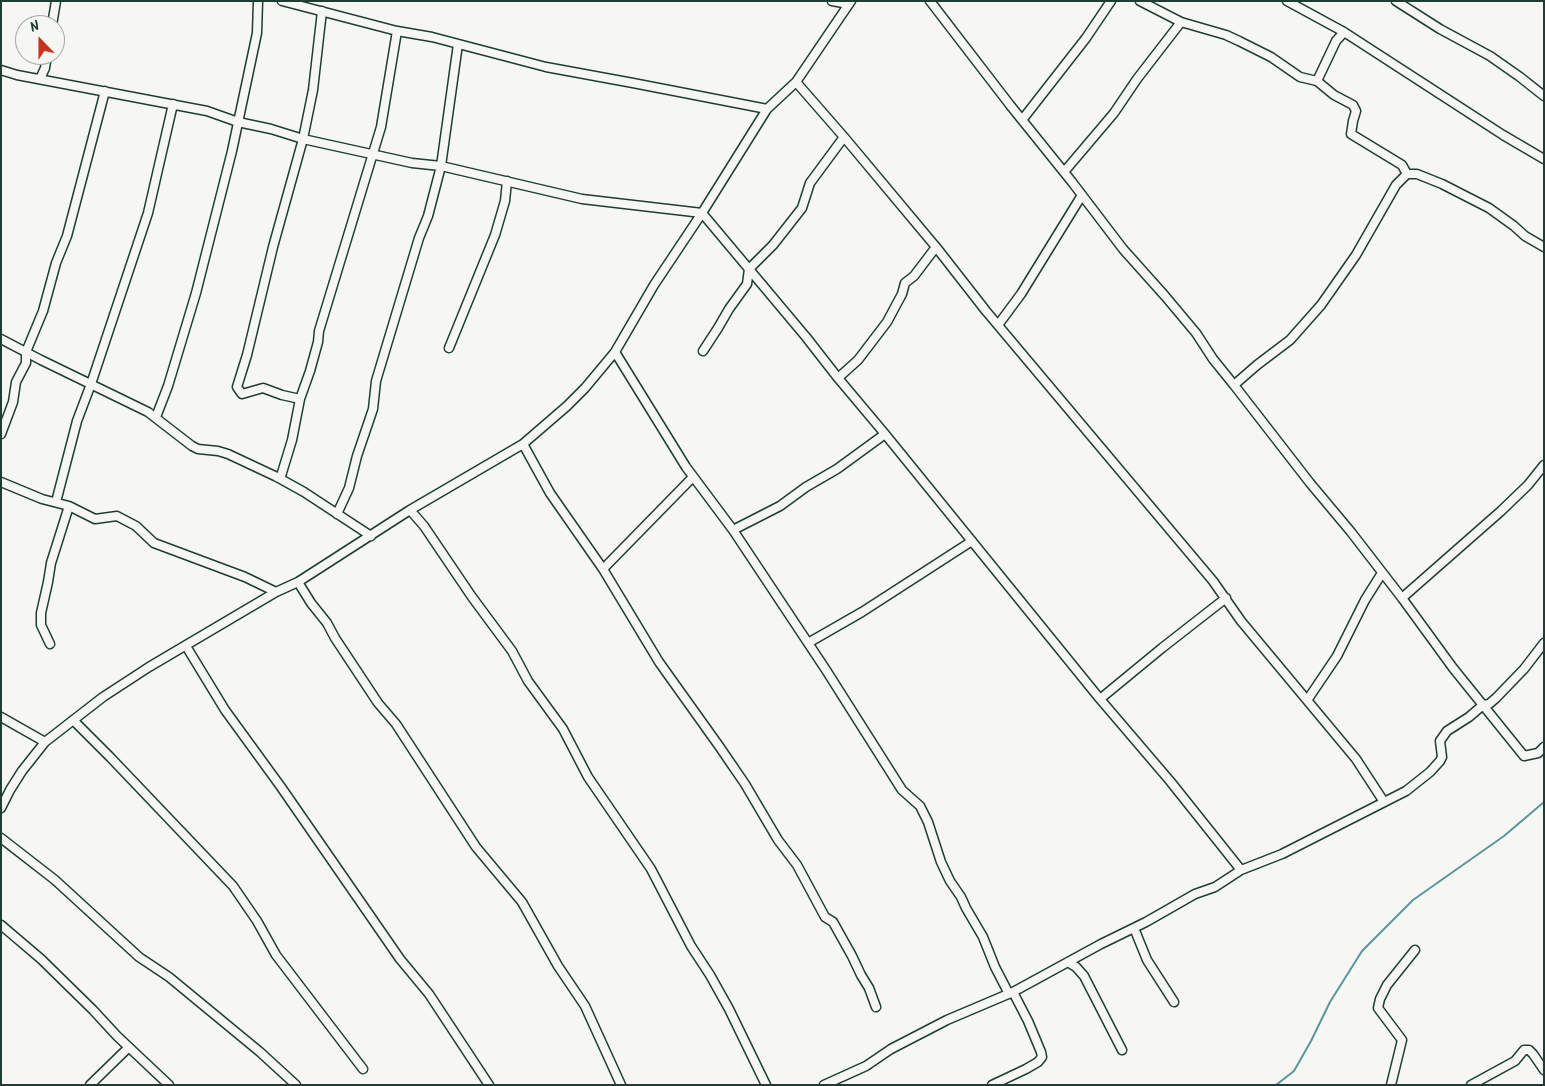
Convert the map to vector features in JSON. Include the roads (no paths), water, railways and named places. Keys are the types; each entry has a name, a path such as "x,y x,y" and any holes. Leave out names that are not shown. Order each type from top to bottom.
{"street":[{"path":"54,15 56,1"},
{"path":"156,418 168,386 196,293 232,151 257,34 258,1"},
{"path":"282,1 396,31 432,36 546,67 633,82 767,109"},
{"path":"1,808 22,771 45,742 103,697 149,667 276,592 298,582 410,510 523,444 585,388 615,352 654,285 767,109 796,82 850,3 832,1"},
{"path":"930,1 1123,249 1196,334 1213,359 1402,598 1437,648 1524,756 1538,753 1544,747"},
{"path":"1022,120 1086,38 1111,1"},
{"path":"1140,1 1181,22 1226,35 1271,57 1300,77 1317,82 1334,95 1353,105 1356,111 1352,121 1351,134 1402,165 1407,174"},
{"path":"1287,1 1344,32 1503,135 1544,159"},
{"path":"1396,1 1440,29 1490,56 1544,96"},
{"path":"300,399 263,388 242,394 237,387 273,247 304,140 313,90 322,11"},
{"path":"1064,172 1114,113 1137,79 1181,22"},
{"path":"277,477 281,476 292,440 300,399 310,371 319,331 381,126 396,31"},
{"path":"1317,82 1336,41 1344,32"},
{"path":"337,514 349,488 357,456 373,409 376,380 419,238 428,216 441,166 458,44"},
{"path":"40,79 45,65"},
{"path":"1,70 207,111 238,122 271,128 304,140 412,163 441,166 582,199 702,212 1241,870"},
{"path":"796,82 936,247 1213,581 1241,620 1356,759 1384,802"},
{"path":"1,434 13,402 16,382 26,364 26,352 43,311 56,262 67,236 105,91"},
{"path":"56,502 77,421 148,213 173,104"},
{"path":"703,351 747,284 749,269 773,245 802,208 810,183 844,137"},
{"path":"1234,385 1290,340 1321,305 1356,256 1396,185 1407,174 1418,174 1489,208 1525,236 1544,247"},
{"path":"449,348 495,235 505,201 506,181"},
{"path":"998,324 1021,294 1082,195"},
{"path":"838,378 858,360 887,322 902,294 905,283 914,276 936,247"},
{"path":"1,339 148,412 192,446 198,449 228,454 277,477 304,492 370,536"},
{"path":"615,352 693,477 733,530 902,790 920,806 950,881 983,937 995,967 1028,1021 1042,1052 1042,1058 1038,1062 992,1085"},
{"path":"733,530 780,506 806,487 837,469 885,434"},
{"path":"523,444 550,492 603,569 660,662 745,784 778,840 797,865 825,916 833,922 860,975 869,988 876,1007"},
{"path":"1402,598 1501,511 1528,485 1544,465"},
{"path":"603,569 693,477"},
{"path":"1,483 42,499 69,506 96,519 117,516 136,526 154,543 245,577 276,592"},
{"path":"50,644 40,625 40,613 51,563 69,506"},
{"path":"410,510 424,526 512,651 528,681 563,729 588,777 651,869 691,946 729,1009 766,1085"},
{"path":"808,643 862,612 972,542"},
{"path":"1308,699 1338,656 1365,600 1382,573"},
{"path":"298,582 311,603 327,623 342,650 378,703 396,724 476,847 522,902 558,966 586,1006 621,1085"},
{"path":"1100,699 1226,598"},
{"path":"824,1085 866,1066 891,1049 947,1020 1011,993 1195,894 1215,887 1241,870 1282,854 1406,791 1435,768 1442,757 1440,738 1447,731 1470,717 1483,705 1489,704 1507,688 1544,643"},
{"path":"186,646 225,710 400,958 429,994 489,1085"},
{"path":"1,717 45,742"},
{"path":"73,720 233,886 257,921 276,955 363,1069"},
{"path":"1,838 55,880 140,957 176,983 260,1052 296,1085"},
{"path":"1,925 42,959 128,1047 170,1085"},
{"path":"1134,928 1147,960 1174,1002"},
{"path":"1391,1085 1402,1040 1378,1008 1387,985 1415,950"},
{"path":"1068,962 1076,967 1084,976 1122,1050"},
{"path":"90,1085 128,1047"},
{"path":"1471,1085 1515,1061 1524,1050 1528,1050 1533,1054 1544,1070"}],"waterway":[{"path":"1276,1085 1294,1071 1330,1002 1362,951 1413,900 1504,836 1544,802"}]}
